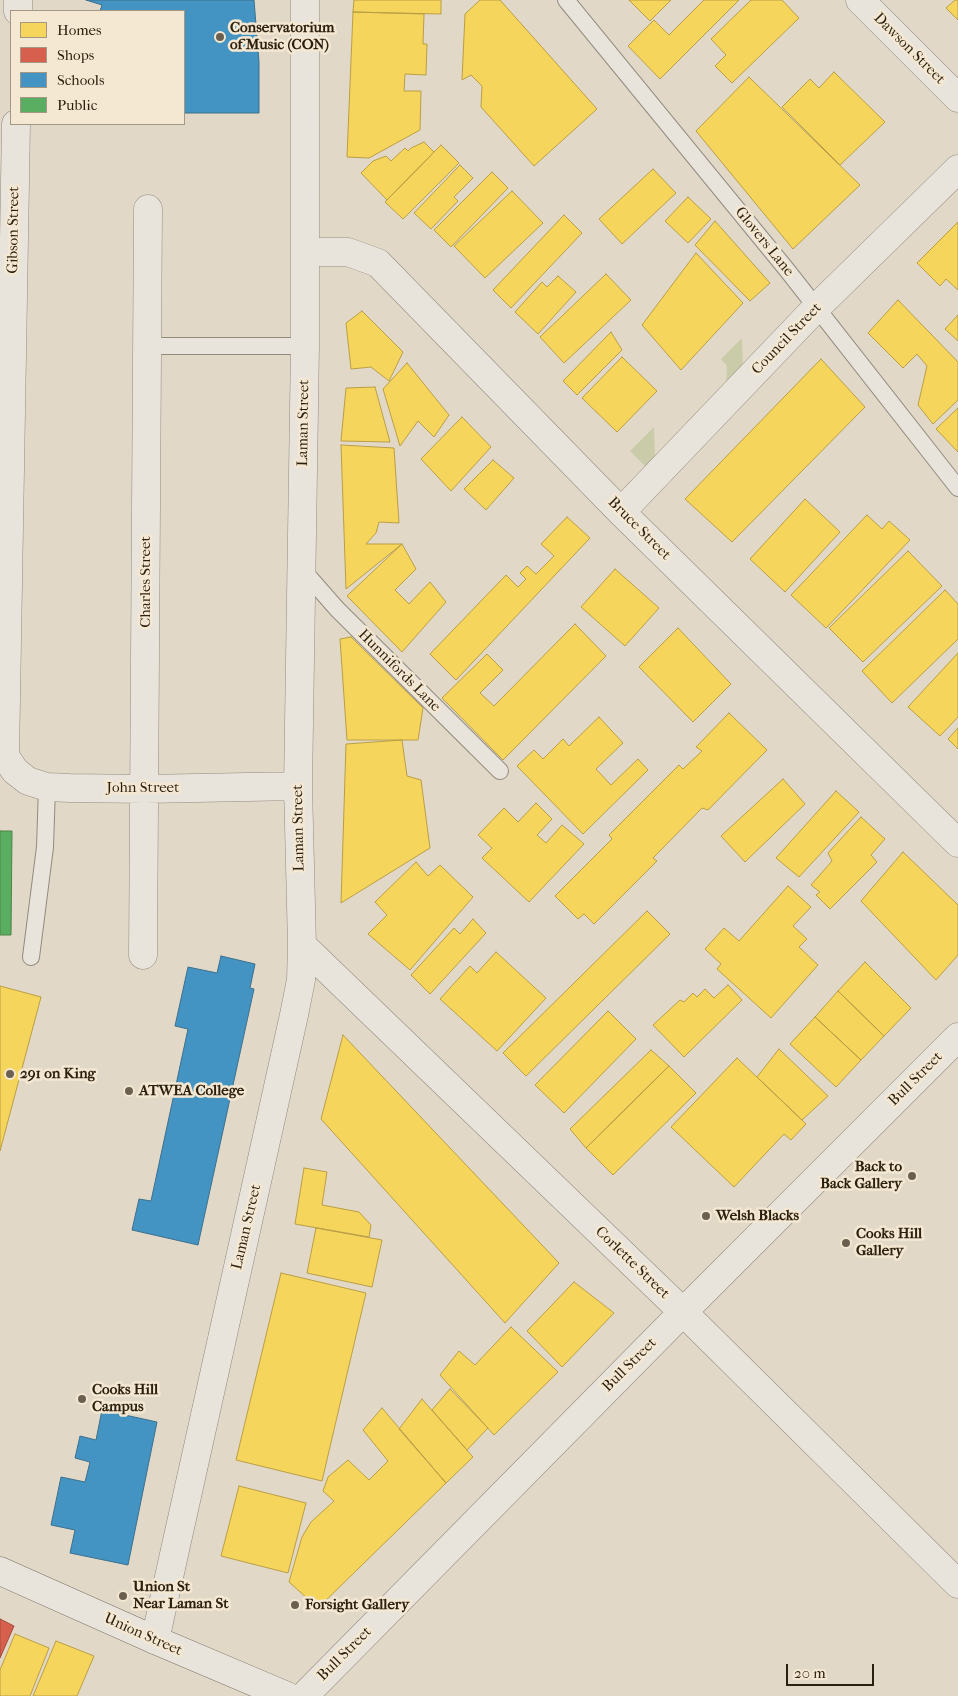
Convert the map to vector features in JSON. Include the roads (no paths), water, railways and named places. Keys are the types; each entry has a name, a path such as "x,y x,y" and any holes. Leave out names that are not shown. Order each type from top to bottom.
{"street":[{"name":"Laman Street","path":"155,1640 301,980 302,945 298,786 305,346 305,0"},
{"name":"Dawson Street","path":"860,0 958,98"},
{"name":"Gibson Street","path":"3,756 16,125"},
{"name":"Council Street","path":"621,512 816,308 958,169"},
{"name":"Charles Street","path":"143,955 148,209"},
{"name":"Bruce Street","path":"305,252 348,252 378,263 621,512 958,843"},
{"name":"John Street","path":"3,756 15,771 28,781 47,786 144,789 298,786"},
{"name":"Corlette Street","path":"302,945 683,1312 958,1584"},
{"name":"Bull Street","path":"304,1696 958,1037"},
{"name":"Union Street","path":"0,1571 287,1696"}],"lane":[{"name":"Glovers Lane","path":"566,0 787,270 958,488"},
{"path":"147,346 305,346"},
{"name":"Hunnifords Lane","path":"302,569 337,609 500,771"},
{"path":"31,957 45,847 47,786"}],"place":[{"name":"Conservatorium of Music (CON)","path":"220,37"},
{"name":"291 on King","path":"10,1074"},
{"name":"ATWEA College","path":"129,1091"},
{"name":"Back to Back Gallery","path":"912,1176"},
{"name":"Welsh Blacks","path":"706,1216"},
{"name":"Cooks Hill Gallery","path":"846,1243"},
{"name":"Cooks Hill Campus","path":"82,1399"},
{"name":"Union St Near Laman St","path":"123,1596"},
{"name":"Forsight Gallery","path":"295,1605"}]}
